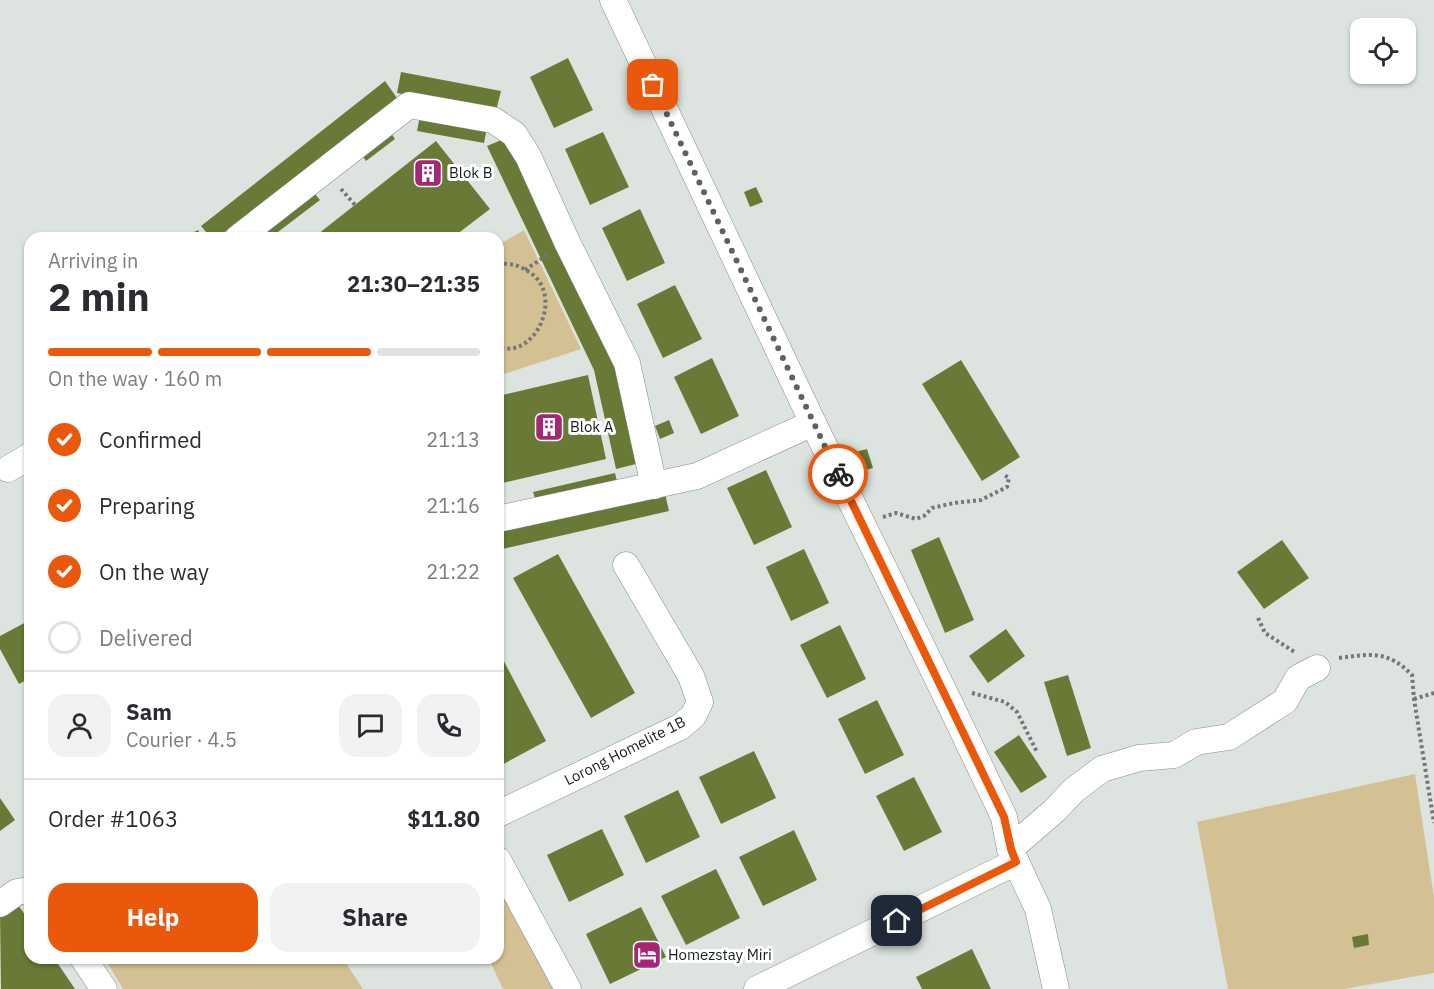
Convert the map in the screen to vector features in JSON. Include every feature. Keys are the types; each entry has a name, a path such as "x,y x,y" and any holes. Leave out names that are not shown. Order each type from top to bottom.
{"street":[{"path":"613,0 813,423 1004,817 1013,856 1038,909 1056,989"},
{"path":"246,232 408,105 493,120 514,134 528,156 567,242 627,363 654,486"},
{"path":"504,518 697,476 813,423"},
{"name":"Lorong Homelite 1B","path":"504,811 680,727 693,716 700,702 691,676 626,565"},
{"path":"757,989 1013,856 1074,790 1102,769 1139,758 1174,755 1196,742 1229,738 1286,701 1298,678 1317,668"},
{"path":"504,871 568,989"},
{"path":"0,904 16,892 24,891"},
{"path":"87,964 104,989"}],"path":[{"path":"504,265 519,266 534,275 545,292 546,306 544,317 534,335 519,346 504,349"},
{"path":"863,524 896,513 916,519 924,516 932,508 981,500 1007,487 1009,478 1004,475"},
{"path":"1258,618 1265,633 1317,668 1334,659 1369,654 1392,659 1404,666 1412,675 1434,823"},
{"path":"948,700 957,694 976,693 1005,702 1017,712 1038,752"},
{"path":"1414,699 1434,693"}],"shaded area":[{"path":"524,230 581,349 504,374 504,242"},
{"path":"1415,774 1434,897 1434,973 1344,989 1228,989 1197,822"},
{"path":"504,891 558,989 503,989 491,964 504,964"},
{"path":"108,964 347,964 363,989 123,989"}],"building":[{"path":"568,58 593,110 554,128 530,77"},
{"path":"401,72 501,91 496,111 397,93"},
{"path":"385,81 397,98 225,232 206,232 201,226"},
{"path":"420,116 487,128 484,143 417,131"},
{"path":"388,129 395,139 366,161 359,151"},
{"path":"603,132 629,187 590,205 565,149"},
{"path":"506,138 615,364 636,464 616,469 594,370 487,146"},
{"name":"Blok B","path":"436,141 490,209 460,232 321,232"},
{"path":"756,187 763,202 750,207 744,192"},
{"path":"311,189 320,200 278,232 256,231"},
{"path":"640,209 665,263 627,281 602,228"},
{"path":"675,285 702,339 663,358 637,304"},
{"path":"712,358 739,416 701,434 674,377"},
{"path":"961,360 1020,457 982,481 922,384"},
{"name":"Blok A","path":"588,375 606,459 504,483 504,395"},
{"path":"669,420 674,433 660,439 655,426"},
{"path":"867,449 873,468 853,473 848,454"},
{"path":"766,470 792,527 754,545 727,488"},
{"path":"615,473 618,486 537,505 533,492"},
{"path":"664,489 669,511 504,549 504,527"},
{"path":"939,537 974,620 945,633 911,550"},
{"path":"1282,540 1309,578 1264,609 1237,572"},
{"path":"804,549 829,603 791,621 766,567"},
{"path":"558,554 635,693 591,718 513,578"},
{"path":"24,623 24,681 19,684 0,649 0,636"},
{"path":"840,625 866,679 827,698 800,645"},
{"path":"1006,629 1025,656 988,683 969,656"},
{"path":"504,661 546,741 504,764"},
{"path":"1068,675 1091,748 1067,756 1044,682"},
{"path":"877,700 904,755 865,774 838,719"},
{"path":"1019,735 1047,777 1021,793 994,752"},
{"path":"754,751 776,798 721,824 699,777"},
{"path":"914,777 942,832 904,851 876,796"},
{"path":"678,790 700,837 646,863 624,816"},
{"path":"0,798 15,820 0,831"},
{"path":"602,829 624,875 569,902 547,855"},
{"path":"794,830 817,880 763,906 739,857"},
{"path":"716,869 740,918 686,945 661,896"},
{"path":"16,902 24,913 24,964 58,964 75,989 1,989 0,913"},
{"path":"641,907 666,957 610,984 586,934"},
{"path":"1368,934 1369,945 1354,948 1352,937"},
{"path":"972,949 991,989 922,989 916,977"}],"way so far":[{"path":"653,85 838,474"}],"place":[{"name":"Blok B","path":"428,173"},
{"name":"Blok A","path":"549,427"},
{"name":"Homezstay Miri","path":"647,955"}],"route":[{"path":"838,474 1004,817 1016,862 897,921"}]}
